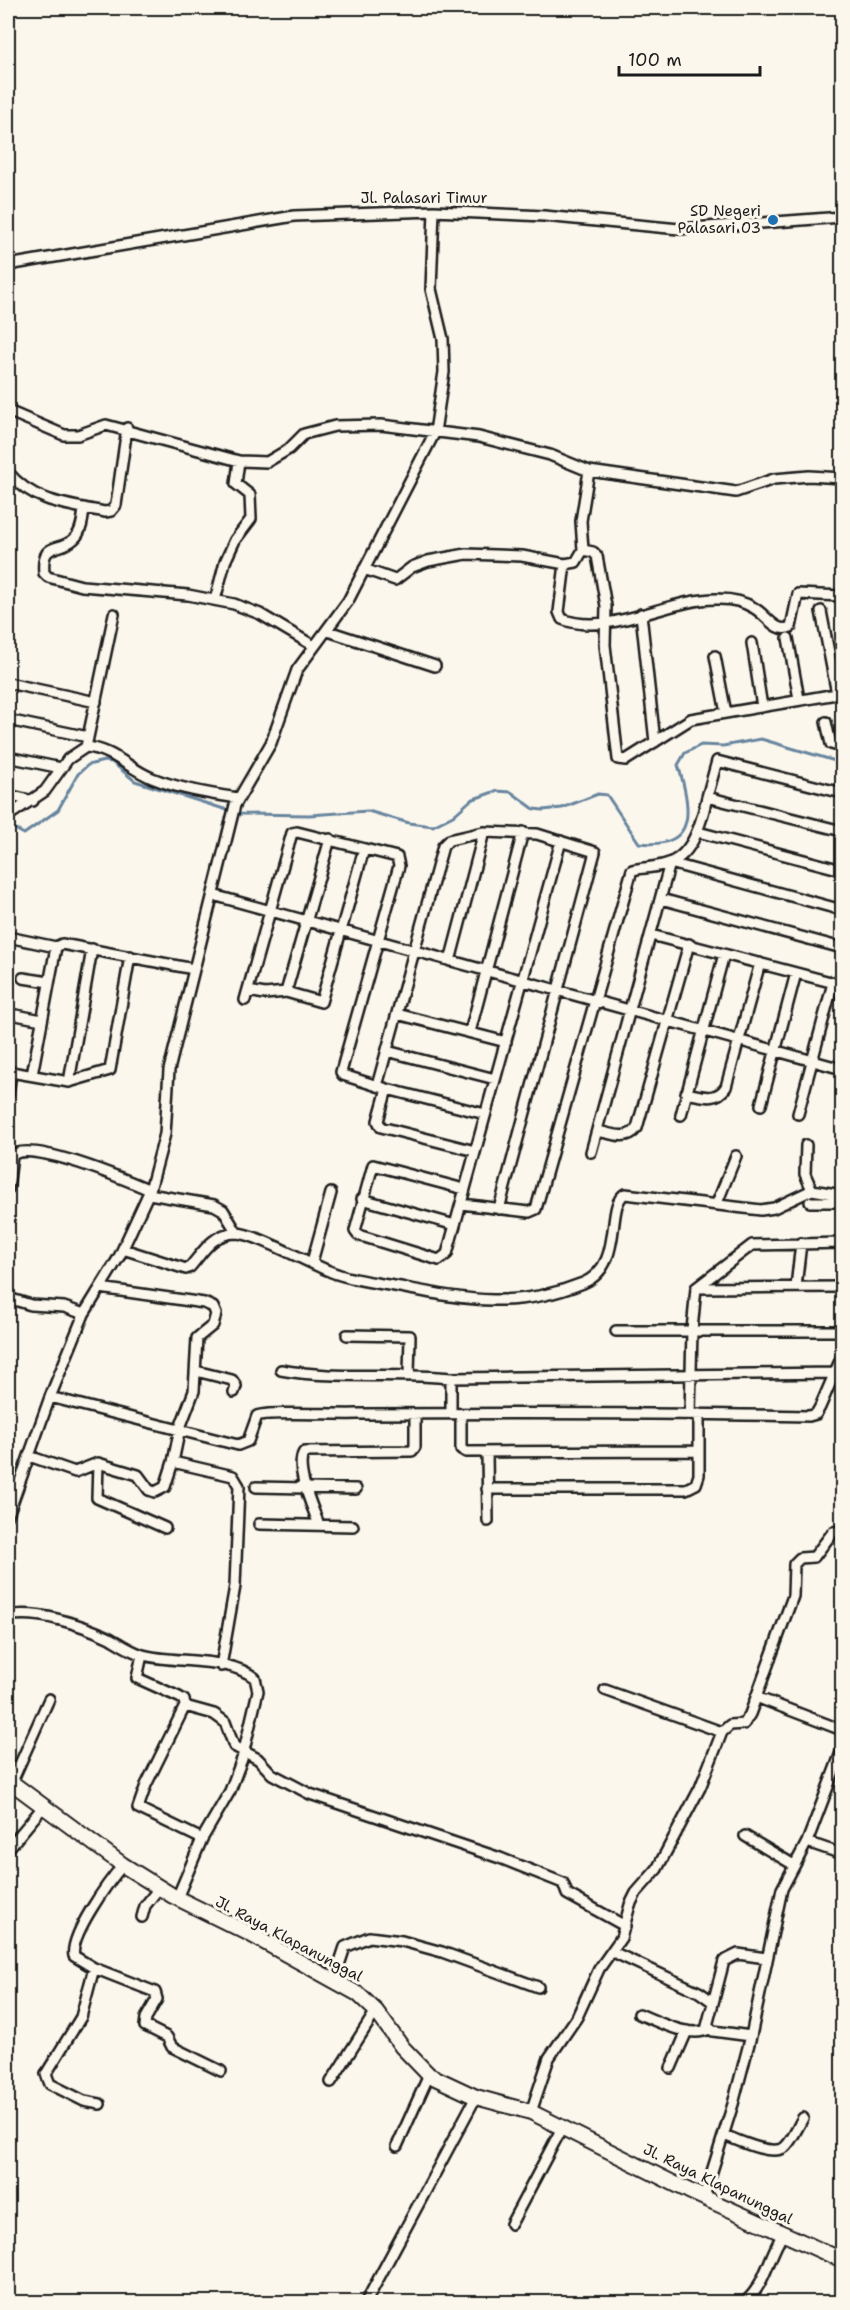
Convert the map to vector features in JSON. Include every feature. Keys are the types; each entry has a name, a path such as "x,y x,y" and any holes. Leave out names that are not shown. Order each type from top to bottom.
{"street":[{"name":"Jl. Palasari Timur","path":"8,265 294,216 434,211 544,216 679,229 843,217"},
{"path":"8,1515 50,1397 84,1314 123,1249 149,1192 165,1134 169,1070 237,802 271,743 297,670 328,631 364,570 435,432 444,372 443,339 431,289 434,211"},
{"path":"8,411 64,435 78,435 106,425 127,428 239,461 267,462 289,449 304,434 335,426 381,425 478,437 514,444 550,455 589,471 736,492 774,479 809,476 843,478"},
{"path":"8,472 27,491 45,500 105,512 111,511 116,505 127,428"},
{"path":"215,600 225,562 235,540 251,519 250,495 236,484 239,461"},
{"path":"364,570 395,580 412,567 428,561 466,554 522,556 565,564 576,562 583,550 581,521 589,471"},
{"path":"84,508 79,532 73,541 50,548 45,556 44,573 48,577 82,586 188,595 215,600 260,614 314,646"},
{"path":"583,550 593,552 597,556 606,606 607,666 618,759 626,760 691,719 799,699 840,694 821,611"},
{"path":"565,564 559,612 562,619 571,622 606,622 716,598 735,600 753,608 778,628 784,630 791,627 794,621 798,594 843,596"},
{"path":"86,747 114,614"},
{"path":"641,614 655,742"},
{"path":"328,631 435,666"},
{"path":"788,638 799,699"},
{"path":"752,643 762,707"},
{"path":"715,656 726,713"},
{"path":"8,683 96,702"},
{"path":"8,720 88,737"},
{"path":"826,722 831,744 843,747"},
{"path":"8,816 45,791 74,753 86,747 107,751 149,777 164,783 237,802"},
{"path":"8,757 61,768"},
{"path":"591,1152 670,863 682,853 698,832 717,761 843,794"},
{"path":"8,795 33,801"},
{"path":"707,796 843,831"},
{"path":"450,961 484,832"},
{"path":"475,1151 381,1126 378,1121 387,1051 443,846 449,840 484,832 523,832 591,849 596,856 499,1209"},
{"path":"470,1032 523,832"},
{"path":"698,832 843,870"},
{"path":"364,849 343,931 321,1002 286,992 246,995 271,911 288,839 292,833 330,839 397,857 399,861 380,941 341,1072 343,1076 382,1088 485,1114"},
{"path":"286,992 330,839"},
{"path":"465,1189 376,1164 370,1167 355,1227 358,1235 439,1260 447,1254 523,981 561,841"},
{"path":"461,1204 529,1212 536,1209 595,1002 629,872 670,863 843,910"},
{"path":"213,895 485,972 843,1069"},
{"path":"661,899 843,948"},
{"path":"651,935 838,984 812,1061 798,1114"},
{"path":"8,937 56,947 62,944 194,969"},
{"path":"598,1131 624,1137 633,1134 637,1128 689,944"},
{"path":"32,1075 56,947"},
{"path":"69,1082 92,950"},
{"path":"681,1114 724,954"},
{"path":"8,1095 11,1072 69,1082 110,1070 130,956"},
{"path":"686,1093 712,1098 721,1095 726,1087 760,963"},
{"path":"761,1105 796,973"},
{"path":"23,978 49,982"},
{"path":"397,1014 506,1042"},
{"path":"16,1015 42,1020"},
{"path":"387,1051 495,1079"},
{"path":"806,1145 805,1174 812,1190"},
{"path":"8,1189 12,1156 20,1151 56,1156 149,1192 214,1205 223,1210 237,1233 337,1274 448,1297 509,1302 536,1298 585,1282 596,1274 613,1246 617,1202 625,1194 717,1203 761,1210 774,1208 812,1190 843,1195"},
{"path":"717,1203 736,1156"},
{"path":"312,1262 331,1193"},
{"path":"362,1199 455,1225"},
{"path":"810,1202 843,1202"},
{"path":"123,1249 186,1269 212,1241 237,1233"},
{"path":"796,1287 801,1243"},
{"path":"487,1490 686,1489 696,1484 698,1451 690,1373 696,1288 752,1245 843,1243"},
{"path":"696,1288 843,1287"},
{"path":"29,1456 75,1472 98,1463 138,1475 149,1490 155,1492 165,1487 180,1428 194,1391 197,1338 216,1321 213,1307 195,1302 100,1288"},
{"path":"8,1298 31,1305 64,1307 84,1314"},
{"path":"616,1331 843,1331"},
{"path":"346,1335 410,1336 410,1374"},
{"path":"50,1397 180,1428 238,1445 248,1441 257,1416 264,1413 809,1416 816,1414 820,1407 843,1356"},
{"path":"281,1370 324,1374 410,1374 451,1378 690,1373 835,1373"},
{"path":"196,1371 232,1380 236,1386 234,1392"},
{"path":"451,1378 461,1449 466,1452 698,1451"},
{"path":"319,1525 305,1488 300,1458 304,1452 412,1451 415,1446 415,1414"},
{"path":"487,1453 488,1521"},
{"path":"173,1462 233,1476 239,1486 235,1586 221,1666"},
{"path":"98,1463 97,1498 165,1528"},
{"path":"256,1487 356,1489"},
{"path":"259,1524 353,1526"},
{"path":"531,2112 549,2058 577,2017 599,1969 613,1952 625,1926 630,1905 657,1869 700,1788 722,1732 730,1725 744,1724 793,1596 794,1564 800,1558 814,1557 832,1532 843,1532"},
{"path":"8,1616 66,1621 89,1628 142,1655 248,1672 258,1684 245,1750 230,1791 202,1839 177,1898"},
{"path":"142,1655 137,1678 179,1697 185,1706 205,1710 225,1722 234,1746 245,1750 273,1774 310,1794 336,1804 367,1811 563,1883 567,1894 625,1926"},
{"path":"605,1690 722,1732"},
{"path":"756,1696 843,1730"},
{"path":"9,1782 50,1699"},
{"path":"185,1706 137,1804 146,1812 202,1839"},
{"path":"704,2197 724,2135 751,2036 782,1889 807,1842 843,1750"},
{"name":"Jl. Raya Klapanunggal","path":"9,1782 123,1865 159,1888 358,1994 376,2011 402,2048 429,2075 476,2097 531,2112 563,2126 704,2197 843,2260"},
{"path":"8,1849 43,1807"},
{"path":"745,1836 794,1865"},
{"path":"807,1842 843,1854"},
{"path":"123,1865 102,1890 74,1946 74,1956 94,1968 154,1992 157,1999 146,2018 145,2026 167,2037 172,2047 221,2071"},
{"path":"142,1917 145,1906 159,1888"},
{"path":"334,1980 345,1947 369,1937 402,1941 442,1952 538,1987"},
{"path":"613,1952 699,1992 713,2002"},
{"path":"709,2029 713,2002 724,1961 738,1954 766,1958"},
{"path":"94,1968 81,2017 48,2069 46,2079 50,2084 84,2101 100,2104"},
{"path":"331,2082 376,2011"},
{"path":"639,2014 697,2033 709,2029 751,2036"},
{"path":"670,2068 687,2031"},
{"path":"397,2146 429,2075"},
{"path":"366,2302 476,2097"},
{"path":"724,2135 753,2147 778,2150 785,2147 803,2118"},
{"path":"511,2224 563,2126"},
{"path":"745,2302 758,2292 771,2252 783,2234"}],"waterway":[{"path":"8,825 24,834 58,810 78,774 88,765 104,761 112,762 135,781 240,814 309,815 368,811 409,823 433,826 453,816 471,800 496,791 511,792 534,809 543,810 562,808 598,794 607,795 639,843 658,843 672,840 681,832 686,822 686,795 678,765 685,753 701,745 723,746 761,739 842,763"}],"place":[{"name":"SD Negeri Palasari 03","path":"773,220"}]}
